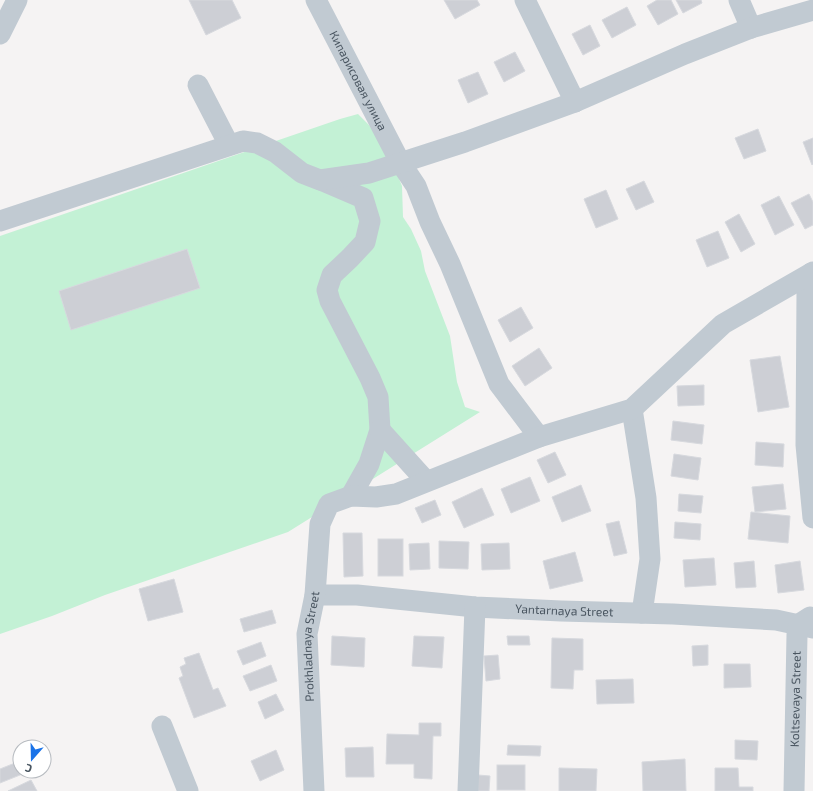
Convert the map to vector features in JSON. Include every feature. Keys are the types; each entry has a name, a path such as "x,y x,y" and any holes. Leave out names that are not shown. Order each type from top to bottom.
{"street":[{"path":"0,34 17,0"},
{"name":"Кипарисовая улица","path":"316,0 400,162 416,186 430,222 450,264 499,384 539,437"},
{"path":"525,0 575,102"},
{"path":"739,0 751,28"},
{"path":"320,180 369,173 464,142 575,102 685,54 751,28 813,10"},
{"path":"198,85 230,145"},
{"path":"1,219 243,141 256,143 275,152 302,173 363,198"},
{"path":"369,173 363,198 370,221 365,242 332,275 327,290 330,301 370,378 378,397 380,430 368,464 352,496 376,497 396,494 539,437 632,409 724,324 812,273"},
{"path":"812,273 807,291 806,445 813,518"},
{"path":"632,409 646,498 650,559 642,613"},
{"path":"380,430 426,481"},
{"name":"Prokhladnaya Street","path":"314,791 307,634 315,595 320,524 328,504 352,496"},
{"name":"Yantarnaya Street","path":"315,595 357,595 475,607 642,613 808,622"},
{"path":"468,791 475,607"},
{"name":"Koltsevaya Street","path":"794,791 797,641 808,622"},
{"path":"162,726 188,791"}],"green space":[{"path":"358,114 385,145 402,186 403,217 411,229 421,251 425,271 450,336 457,382 465,407 480,412 288,532 105,595 52,616 0,634 0,236"}],"building":[{"path":"189,0 232,0 241,18 206,35"},
{"path":"444,0 477,0 480,5 455,19"},
{"path":"657,0 671,0 678,14 658,25 647,6"},
{"path":"676,0 701,0 702,3 683,13"},
{"path":"627,7 636,25 612,38 602,20"},
{"path":"590,25 600,46 583,55 572,34"},
{"path":"515,52 525,71 504,82 494,62"},
{"path":"478,72 488,94 468,103 458,80"},
{"path":"758,129 766,151 744,159 735,138"},
{"path":"813,138 813,164 812,165 803,142"},
{"path":"644,181 654,202 636,210 626,189"},
{"path":"606,190 618,219 596,228 584,199"},
{"path":"809,194 813,202 813,225 805,229 791,203"},
{"path":"779,196 794,225 775,235 761,205"},
{"path":"739,214 755,244 741,252 725,222"},
{"path":"718,231 729,258 707,267 696,240"},
{"path":"187,249 200,288 71,330 59,291"},
{"path":"521,307 533,328 510,342 498,320"},
{"path":"539,348 552,368 525,386 512,366"},
{"path":"780,356 789,407 758,412 750,360"},
{"path":"704,385 704,405 678,406 677,386"},
{"path":"673,421 704,425 702,444 671,440"},
{"path":"756,442 784,444 783,467 755,465"},
{"path":"555,452 566,475 548,483 537,460"},
{"path":"674,454 701,458 698,480 671,476"},
{"path":"530,477 540,501 511,513 501,489"},
{"path":"783,484 786,509 755,512 752,487"},
{"path":"581,485 591,511 562,522 552,497"},
{"path":"482,488 494,515 464,528 452,502"},
{"path":"679,494 703,496 701,513 678,511"},
{"path":"435,500 441,515 422,523 415,508"},
{"path":"751,512 790,516 788,543 748,539"},
{"path":"619,521 627,553 614,556 606,524"},
{"path":"675,522 701,524 700,540 674,538"},
{"path":"343,533 362,533 363,576 344,577"},
{"path":"378,539 403,539 403,576 378,576"},
{"path":"439,541 469,542 468,569 439,568"},
{"path":"429,543 430,569 410,570 409,544"},
{"path":"509,543 510,569 482,570 481,544"},
{"path":"575,552 583,581 550,589 543,561"},
{"path":"714,558 716,585 685,587 683,560"},
{"path":"754,561 756,587 736,588 734,563"},
{"path":"800,561 804,590 778,593 775,565"},
{"path":"174,579 183,612 148,621 139,589"},
{"path":"272,610 276,623 244,632 240,619"},
{"path":"332,636 365,638 364,667 331,665"},
{"path":"414,636 444,637 442,668 412,666"},
{"path":"507,636 529,636 530,645 508,645"},
{"path":"552,638 583,639 583,670 574,670 573,689 551,688"},
{"path":"261,642 266,656 243,665 237,651"},
{"path":"708,645 708,665 693,666 692,646"},
{"path":"199,653 213,690 218,688 226,706 194,718 179,678 183,676 180,667 186,664 184,658"},
{"path":"498,655 500,679 486,681 484,656"},
{"path":"724,664 750,664 751,687 724,688"},
{"path":"271,665 277,681 250,691 243,676"},
{"path":"633,679 634,703 597,704 596,680"},
{"path":"276,694 284,710 265,719 258,702"},
{"path":"419,723 441,723 441,736 433,736 432,779 414,778 414,764 386,764 387,734 419,735"},
{"path":"735,740 758,741 757,760 735,759"},
{"path":"508,745 541,746 540,756 507,755"},
{"path":"373,747 374,777 346,777 345,748"},
{"path":"276,750 284,770 260,781 251,761"},
{"path":"685,759 686,791 643,791 642,762"},
{"path":"12,764 12,778 0,783 0,769"},
{"path":"497,765 525,765 525,790 497,790"},
{"path":"559,768 597,769 596,791 559,791"},
{"path":"715,768 738,768 739,787 753,787 753,791 715,791"},
{"path":"478,775 490,776 489,791 478,791"},
{"path":"31,780 37,791 8,791"}]}
